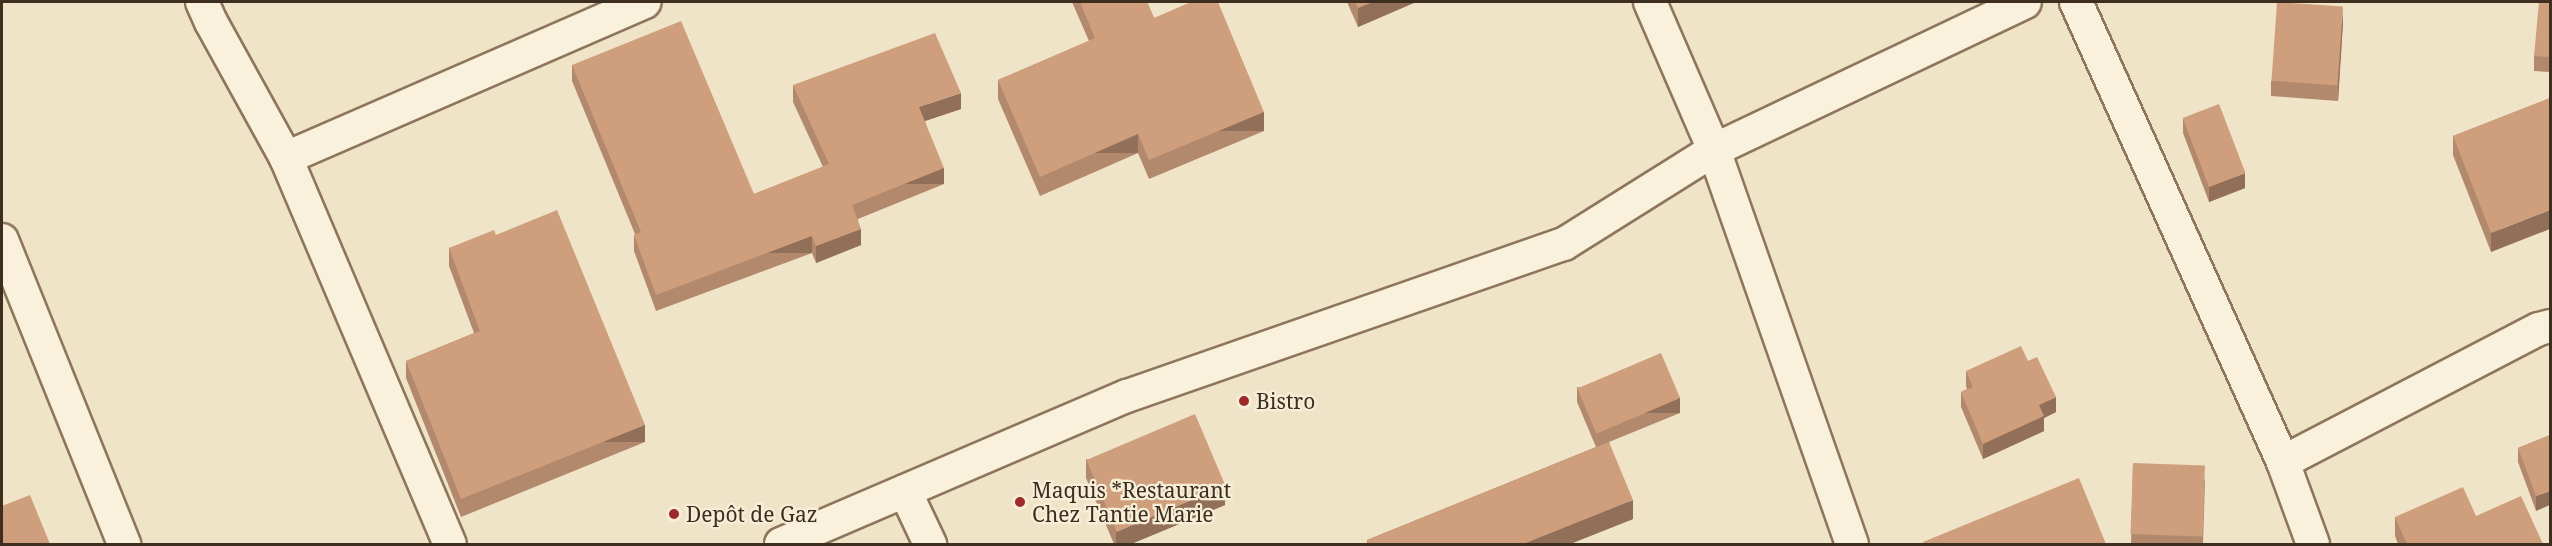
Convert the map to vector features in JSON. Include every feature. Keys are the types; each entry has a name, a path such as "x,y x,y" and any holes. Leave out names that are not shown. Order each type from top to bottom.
{"street":[{"path":"202,2 286,158 450,544"},
{"path":"286,158 644,2"},
{"path":"1650,2 1714,150 1852,544"},
{"path":"781,544 1127,396 1564,244 1714,150 2025,2"},
{"path":"2076,2 2283,462 2313,544"},
{"path":"2,240 124,544"},
{"path":"2283,462 2539,329 2550,326"},
{"path":"905,491 930,544"}],"building":[{"path":"1080,2 1147,2 1154,18 1191,2 1218,2 1264,112 1149,160 1138,134 1040,177 998,80 1095,38"},
{"path":"1355,2 1373,2 1358,8"},
{"path":"2277,2 2343,7 2337,85 2271,81"},
{"path":"2539,2 2550,2 2550,57 2534,56"},
{"path":"681,21 754,194 829,164 793,85 935,33 961,93 919,107 944,168 852,205 861,229 816,246 812,236 656,295 634,235 641,232 572,65"},
{"path":"2550,98 2550,210 2491,233 2453,136"},
{"path":"2219,104 2246,173 2209,187 2183,118"},
{"path":"557,210 645,425 461,499 406,361 480,331 449,248 494,230 496,235"},
{"path":"2021,346 2028,361 2037,357 2056,397 2039,405 2044,416 1983,444 1961,392 1973,387 1966,371"},
{"path":"1661,353 1680,398 1596,434 1577,389"},
{"path":"1195,414 1225,486 1117,532 1086,460"},
{"path":"2550,435 2550,491 2536,496 2518,448"},
{"path":"1609,442 1633,500 1523,544 1369,544 1367,540"},
{"path":"2133,463 2205,466 2202,536 2131,534"},
{"path":"2079,478 2106,544 1924,544 1923,542"},
{"path":"2463,487 2476,516 2521,496 2543,544 2407,544 2395,517"},
{"path":"30,495 50,544 2,544 2,506"}],"place":[{"name":"Bistro","path":"1244,401"},
{"name":"Maquis *Restaurant Chez Tantie Marie","path":"1020,502"},
{"name":"Depôt de Gaz","path":"674,514"}]}
